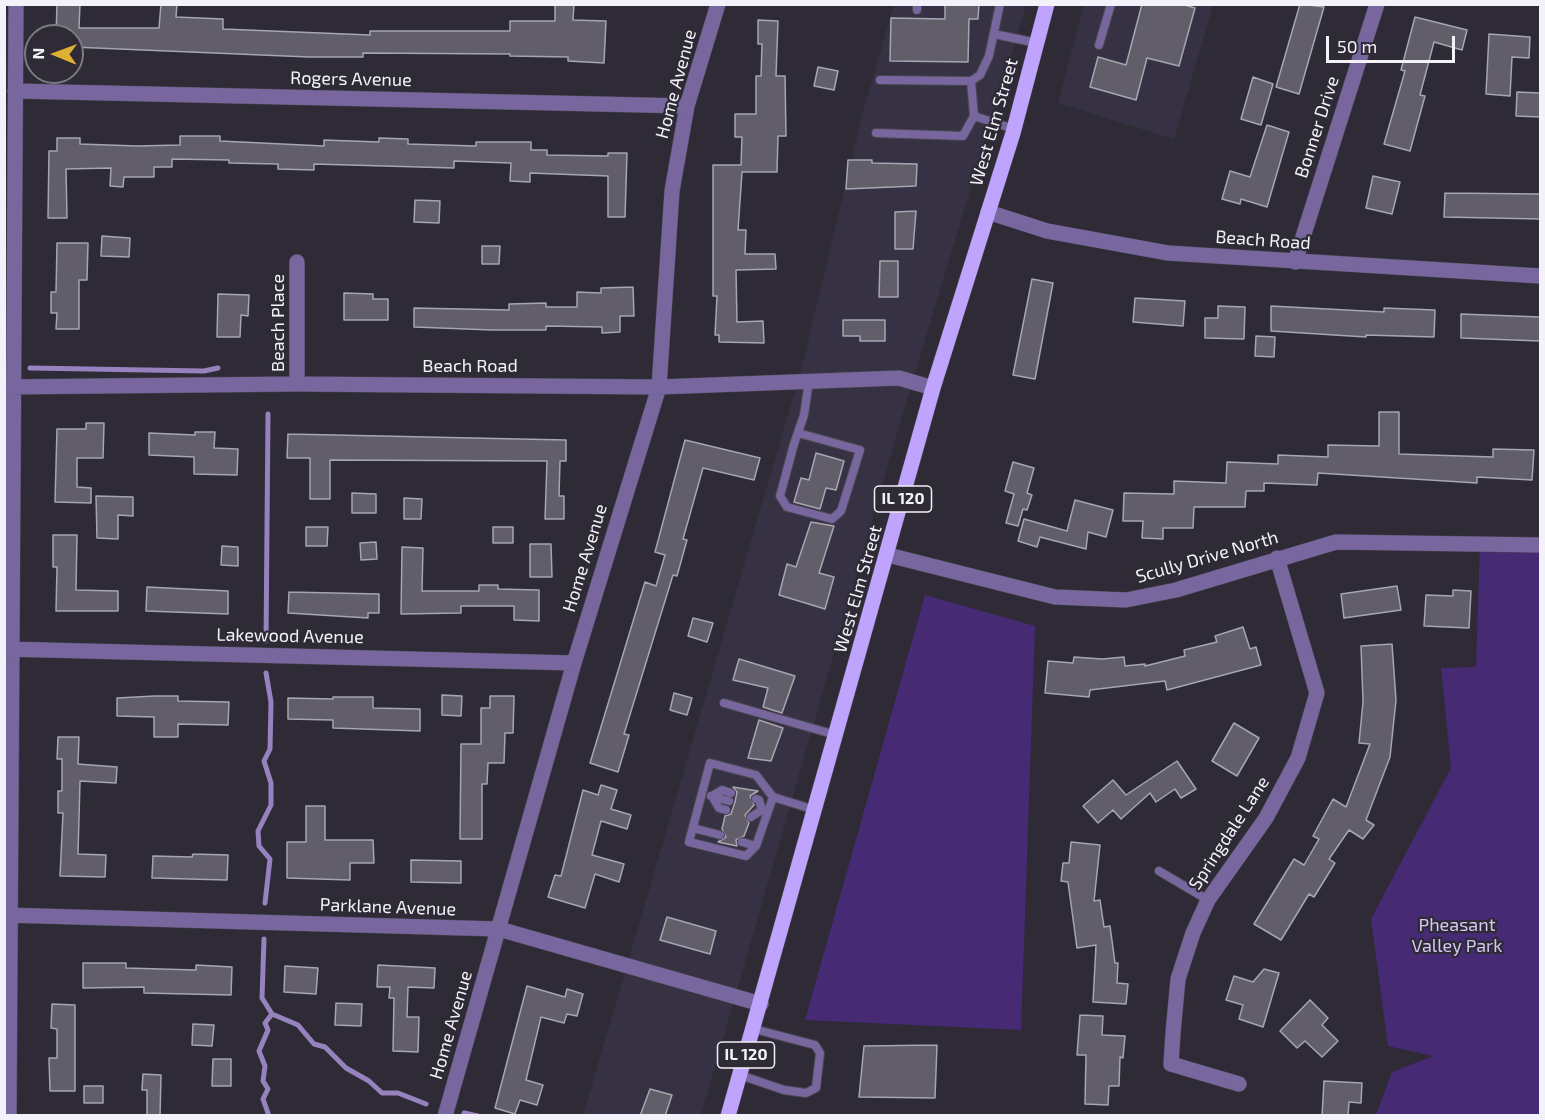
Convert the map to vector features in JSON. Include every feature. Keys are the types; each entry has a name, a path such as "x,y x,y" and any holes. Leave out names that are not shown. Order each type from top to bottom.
{"main road":[{"name":"West Elm Street","path":"728,1116 888,555 933,388 1014,129 1047,4"}],"street":[{"path":"9,1116 7,915 9,387 16,4"},
{"name":"Home Avenue","path":"446,1116 574,663 659,387 672,191 687,106 718,4"},
{"name":"Bonner Drive","path":"1295,262 1377,4"},
{"name":"Rogers Avenue","path":"15,91 687,106"},
{"name":"Beach Road","path":"988,212 1047,231 1168,253 1540,276"},
{"name":"Beach Place","path":"297,262 297,384"},
{"name":"Beach Road","path":"9,387 297,384 659,387 899,378 933,388"},
{"name":"Scully Drive North","path":"888,555 1055,597 1126,600 1176,590 1336,542 1540,545"},
{"name":"Springdale Lane","path":"1239,1084 1171,1064 1178,979 1193,933 1208,900 1266,818 1298,758 1317,693 1277,558"},
{"name":"Lakewood Avenue","path":"8,649 574,663"},
{"name":"Parklane Avenue","path":"7,915 499,929 761,1004"}],"lane":[{"path":"880,80 971,81 980,75 989,56 1000,4"},
{"path":"1100,45 1111,4"},
{"path":"994,34 1037,43"},
{"path":"876,133 963,136 974,116 971,81"},
{"path":"974,116 1014,129"},
{"path":"798,433 860,450 841,511 832,519 787,507 780,496 794,444 804,415 809,381"},
{"path":"724,703 836,735"},
{"path":"773,797 758,809 756,846 746,856 689,842 710,763 756,775 773,797 815,810"},
{"path":"702,794 730,797"},
{"path":"712,796 719,808 726,810"},
{"path":"693,828 720,835"},
{"path":"742,842 756,846"},
{"path":"1159,871 1208,900"},
{"path":"740,1075 784,1090 806,1093 816,1088 820,1053 815,1045 754,1029"}],"shaded area":[{"path":"894,5 1026,5 905,406 701,1115 583,1116 802,367 864,108"},
{"path":"1084,5 1213,5 1174,139 1058,103"}],"green space":[{"name":"Pheasant Valley Park","path":"1480,543 1540,545 1540,1115 1376,1115 1392,1072 1433,1056 1388,1046 1371,919 1451,768 1441,668 1476,667"},
{"path":"925,595 1035,626 1021,1030 805,1020"}],"building":[{"path":"57,4 80,4 79,24 56,24"},
{"path":"161,4 177,4 176,17 223,19 223,29 370,35 370,31 510,31 510,21 555,21 555,4 574,4 573,20 606,21 604,63 568,61 568,57 510,56 510,54 363,53 363,57 309,57 84,48 84,28 159,28"},
{"path":"945,4 979,4 978,19 969,19 968,62 890,61 891,18 945,19"},
{"path":"1142,4 1181,4 1195,8 1179,66 1147,58 1136,100 1090,87 1098,57 1126,65"},
{"path":"1300,4 1324,7 1299,94 1276,87"},
{"path":"1415,17 1467,30 1462,50 1434,42 1420,95 1425,96 1410,151 1384,144 1405,71 1401,70"},
{"path":"758,20 778,21 776,76 785,76 786,136 778,136 777,172 742,172 738,230 746,230 745,254 775,254 776,269 736,270 737,322 763,321 764,343 719,342 719,335 715,335 717,296 713,296 713,165 741,165 742,137 735,137 735,114 756,114 756,76 761,76 762,44 758,44"},
{"path":"1489,34 1530,37 1529,58 1512,57 1510,96 1486,94"},
{"path":"818,67 838,71 834,90 814,86"},
{"path":"1253,77 1273,84 1261,125 1241,119"},
{"path":"1517,92 1540,93 1540,117 1516,116"},
{"path":"1267,125 1289,132 1267,207 1241,199 1240,204 1222,199 1230,171 1250,177"},
{"path":"180,136 220,136 220,141 324,146 324,140 379,142 379,138 408,139 408,144 476,146 476,142 531,142 531,150 547,150 547,155 608,156 608,153 627,153 625,217 608,217 608,176 530,173 530,182 510,181 511,163 454,161 454,168 314,164 314,170 278,169 278,164 229,163 229,160 172,159 172,167 154,167 154,177 124,177 123,187 110,186 111,168 66,169 67,218 48,218 49,151 57,151 57,138 80,138 80,144 137,146 180,145"},
{"path":"848,160 917,164 916,186 846,189"},
{"path":"1373,176 1400,182 1392,214 1366,208"},
{"path":"1445,193 1540,194 1540,219 1444,217"},
{"path":"415,200 440,201 439,223 414,222"},
{"path":"916,211 913,249 895,249 895,212"},
{"path":"102,236 130,238 129,257 101,256"},
{"path":"57,243 88,243 87,280 79,280 79,329 56,329 57,313 51,313 51,292 56,292"},
{"path":"482,246 500,246 499,264 482,264"},
{"path":"880,261 898,261 898,297 879,297"},
{"path":"1032,279 1053,283 1035,379 1013,375"},
{"path":"633,287 634,316 620,316 620,332 602,333 602,327 546,326 546,330 492,330 414,327 414,308 509,310 509,304 546,303 546,307 577,307 577,292 601,293 601,288"},
{"path":"344,293 373,294 373,299 388,299 388,320 344,320"},
{"path":"218,294 249,295 248,316 241,315 240,337 217,337"},
{"path":"1135,298 1185,301 1183,326 1133,322"},
{"path":"1218,306 1245,307 1244,339 1205,338 1205,318 1218,318"},
{"path":"1271,306 1384,312 1384,308 1435,310 1434,337 1366,335 1366,337 1271,331"},
{"path":"1461,314 1540,317 1540,341 1461,338"},
{"path":"843,320 885,320 885,341 860,341 860,336 843,336"},
{"path":"1256,336 1275,337 1274,357 1255,356"},
{"path":"1379,412 1399,412 1399,454 1493,457 1493,449 1534,450 1532,480 1477,477 1477,483 1318,473 1317,485 1264,483 1264,491 1246,491 1245,507 1194,507 1193,528 1163,528 1163,539 1142,538 1143,521 1123,521 1124,493 1174,494 1174,481 1226,483 1227,462 1278,464 1278,455 1328,457 1328,445 1379,446"},
{"path":"86,423 104,423 103,458 77,458 77,487 91,488 91,503 55,502 57,429 86,429"},
{"path":"195,432 215,432 214,448 238,449 237,475 194,474 194,457 149,455 149,433 195,435"},
{"path":"288,434 566,440 566,461 560,461 559,496 564,496 564,519 545,519 547,461 330,460 330,499 310,499 310,458 287,458"},
{"path":"685,440 760,458 754,480 703,468 683,539 687,540 677,576 673,575 624,734 629,735 618,772 590,763 645,582 656,586 665,555 655,552"},
{"path":"816,453 844,461 836,490 826,488 820,509 794,502 801,478 809,480"},
{"path":"1013,462 1034,468 1027,493 1032,495 1027,510 1023,509 1018,526 1006,523 1014,494 1005,491"},
{"path":"352,493 376,494 376,513 352,513"},
{"path":"96,496 133,497 133,516 118,515 118,539 97,538"},
{"path":"404,498 422,499 421,519 404,519"},
{"path":"1075,500 1113,510 1106,537 1088,532 1086,549 1040,537 1037,547 1018,541 1024,519 1067,531"},
{"path":"811,522 834,526 819,573 834,577 825,609 779,595 787,564 796,567"},
{"path":"306,527 328,527 327,546 306,546"},
{"path":"493,527 513,527 513,543 493,543"},
{"path":"53,535 77,535 76,590 118,591 118,611 56,611 57,567 53,567"},
{"path":"376,542 377,559 361,560 360,543"},
{"path":"530,544 551,544 552,577 530,577"},
{"path":"222,546 238,547 238,566 221,565"},
{"path":"402,547 423,548 422,591 479,591 479,585 498,585 498,589 539,590 539,621 514,620 514,606 461,606 461,613 401,614"},
{"path":"1397,586 1401,610 1344,618 1341,594"},
{"path":"147,587 228,591 228,614 146,611"},
{"path":"1453,590 1471,591 1469,628 1424,626 1426,595 1453,596"},
{"path":"289,592 379,594 379,613 368,613 368,618 288,613"},
{"path":"693,618 713,623 707,642 688,636"},
{"path":"1243,627 1250,649 1256,647 1261,665 1167,690 1165,681 1090,690 1089,697 1045,693 1048,661 1073,663 1074,657 1102,659 1124,657 1125,666 1145,664 1145,666 1185,656 1184,650 1217,642 1215,636"},
{"path":"1392,644 1396,700 1390,757 1366,820 1374,825 1363,839 1349,830 1329,859 1335,863 1314,897 1309,894 1281,940 1254,924 1294,859 1304,865 1319,839 1313,836 1333,799 1346,807 1370,744 1359,743 1363,702 1361,646"},
{"path":"739,659 795,676 782,713 763,707 768,688 733,680"},
{"path":"674,693 692,698 687,715 670,710"},
{"path":"442,695 462,696 461,716 442,715"},
{"path":"178,696 178,701 229,702 228,725 178,724 178,737 154,737 154,717 117,716 117,698"},
{"path":"490,696 514,696 513,733 505,733 504,763 488,763 487,784 482,784 482,839 460,839 461,744 481,744 481,708 490,708"},
{"path":"333,697 373,697 373,708 420,709 420,731 333,728 333,720 288,719 288,698 333,699"},
{"path":"759,720 783,728 771,761 748,758"},
{"path":"1234,723 1259,738 1237,776 1212,761"},
{"path":"58,737 79,737 78,764 117,767 116,783 80,781 78,854 106,855 105,877 60,876 63,813 58,813 58,791 62,791 62,759 57,759"},
{"path":"1177,761 1196,789 1181,798 1175,789 1156,802 1150,793 1121,819 1113,810 1098,823 1083,806 1113,780 1126,795"},
{"path":"601,785 617,790 611,809 631,815 627,829 601,821 592,855 624,864 619,882 595,874 585,908 548,897 555,875 561,876 583,790 598,795"},
{"path":"733,787 758,791 750,796 754,805 745,815 749,823 744,836 736,840 737,846 718,842 726,837 722,829 725,816 731,814 735,802 737,792"},
{"path":"306,806 325,806 325,840 373,840 374,863 350,863 350,880 287,878 287,842 306,842"},
{"path":"1071,842 1100,845 1094,901 1100,900 1104,927 1110,926 1115,963 1118,963 1117,983 1128,984 1126,1004 1093,1002 1096,945 1077,948 1068,882 1061,881 1063,863 1069,863"},
{"path":"193,854 228,855 227,880 152,878 153,856 192,857"},
{"path":"411,860 461,861 461,883 411,882"},
{"path":"667,917 716,931 710,954 660,940"},
{"path":"83,963 126,963 126,968 196,970 196,965 232,967 231,995 144,993 144,987 83,988"},
{"path":"378,965 435,968 434,988 408,987 407,1017 419,1017 418,1052 393,1051 394,998 389,998 390,987 377,987"},
{"path":"285,966 318,968 316,994 284,992"},
{"path":"1264,969 1279,973 1263,1027 1239,1019 1243,1005 1226,1000 1234,976 1253,982"},
{"path":"527,986 565,997 567,989 583,994 577,1016 567,1014 564,1023 541,1017 526,1080 543,1085 537,1105 520,1100 515,1114 495,1108"},
{"path":"1310,1000 1328,1018 1322,1025 1338,1041 1322,1057 1305,1041 1297,1048 1280,1031"},
{"path":"336,1003 362,1004 361,1026 335,1025"},
{"path":"52,1004 75,1005 75,1091 50,1091 49,1058 57,1058 57,1029 51,1028"},
{"path":"1080,1015 1103,1016 1102,1035 1125,1036 1123,1058 1120,1057 1119,1086 1109,1086 1108,1105 1085,1104 1086,1055 1077,1055"},
{"path":"193,1024 214,1025 212,1046 192,1045"},
{"path":"937,1045 935,1098 859,1097 864,1046"},
{"path":"213,1059 231,1059 231,1086 212,1086"},
{"path":"143,1074 161,1075 160,1116 147,1116 147,1090 142,1090"},
{"path":"1324,1081 1362,1083 1361,1103 1349,1102 1348,1116 1322,1116"},
{"path":"84,1086 103,1086 103,1103 84,1103"},
{"path":"650,1089 672,1095 665,1116 640,1116"}],"waterway":[{"path":"30,368 204,371 218,368"},
{"path":"266,641 268,414"},
{"path":"265,903 270,859 259,846 258,831 271,805 271,783 264,761 270,749 271,702 266,673"},
{"path":"264,939 262,998 272,1014 298,1025 314,1044 325,1047 346,1068 369,1081 382,1093 398,1093 426,1104"},
{"path":"269,1116 263,1099 268,1089 263,1081 265,1066 259,1051 268,1030 265,1023 272,1014"},
{"path":"464,1113 478,1116"}]}
